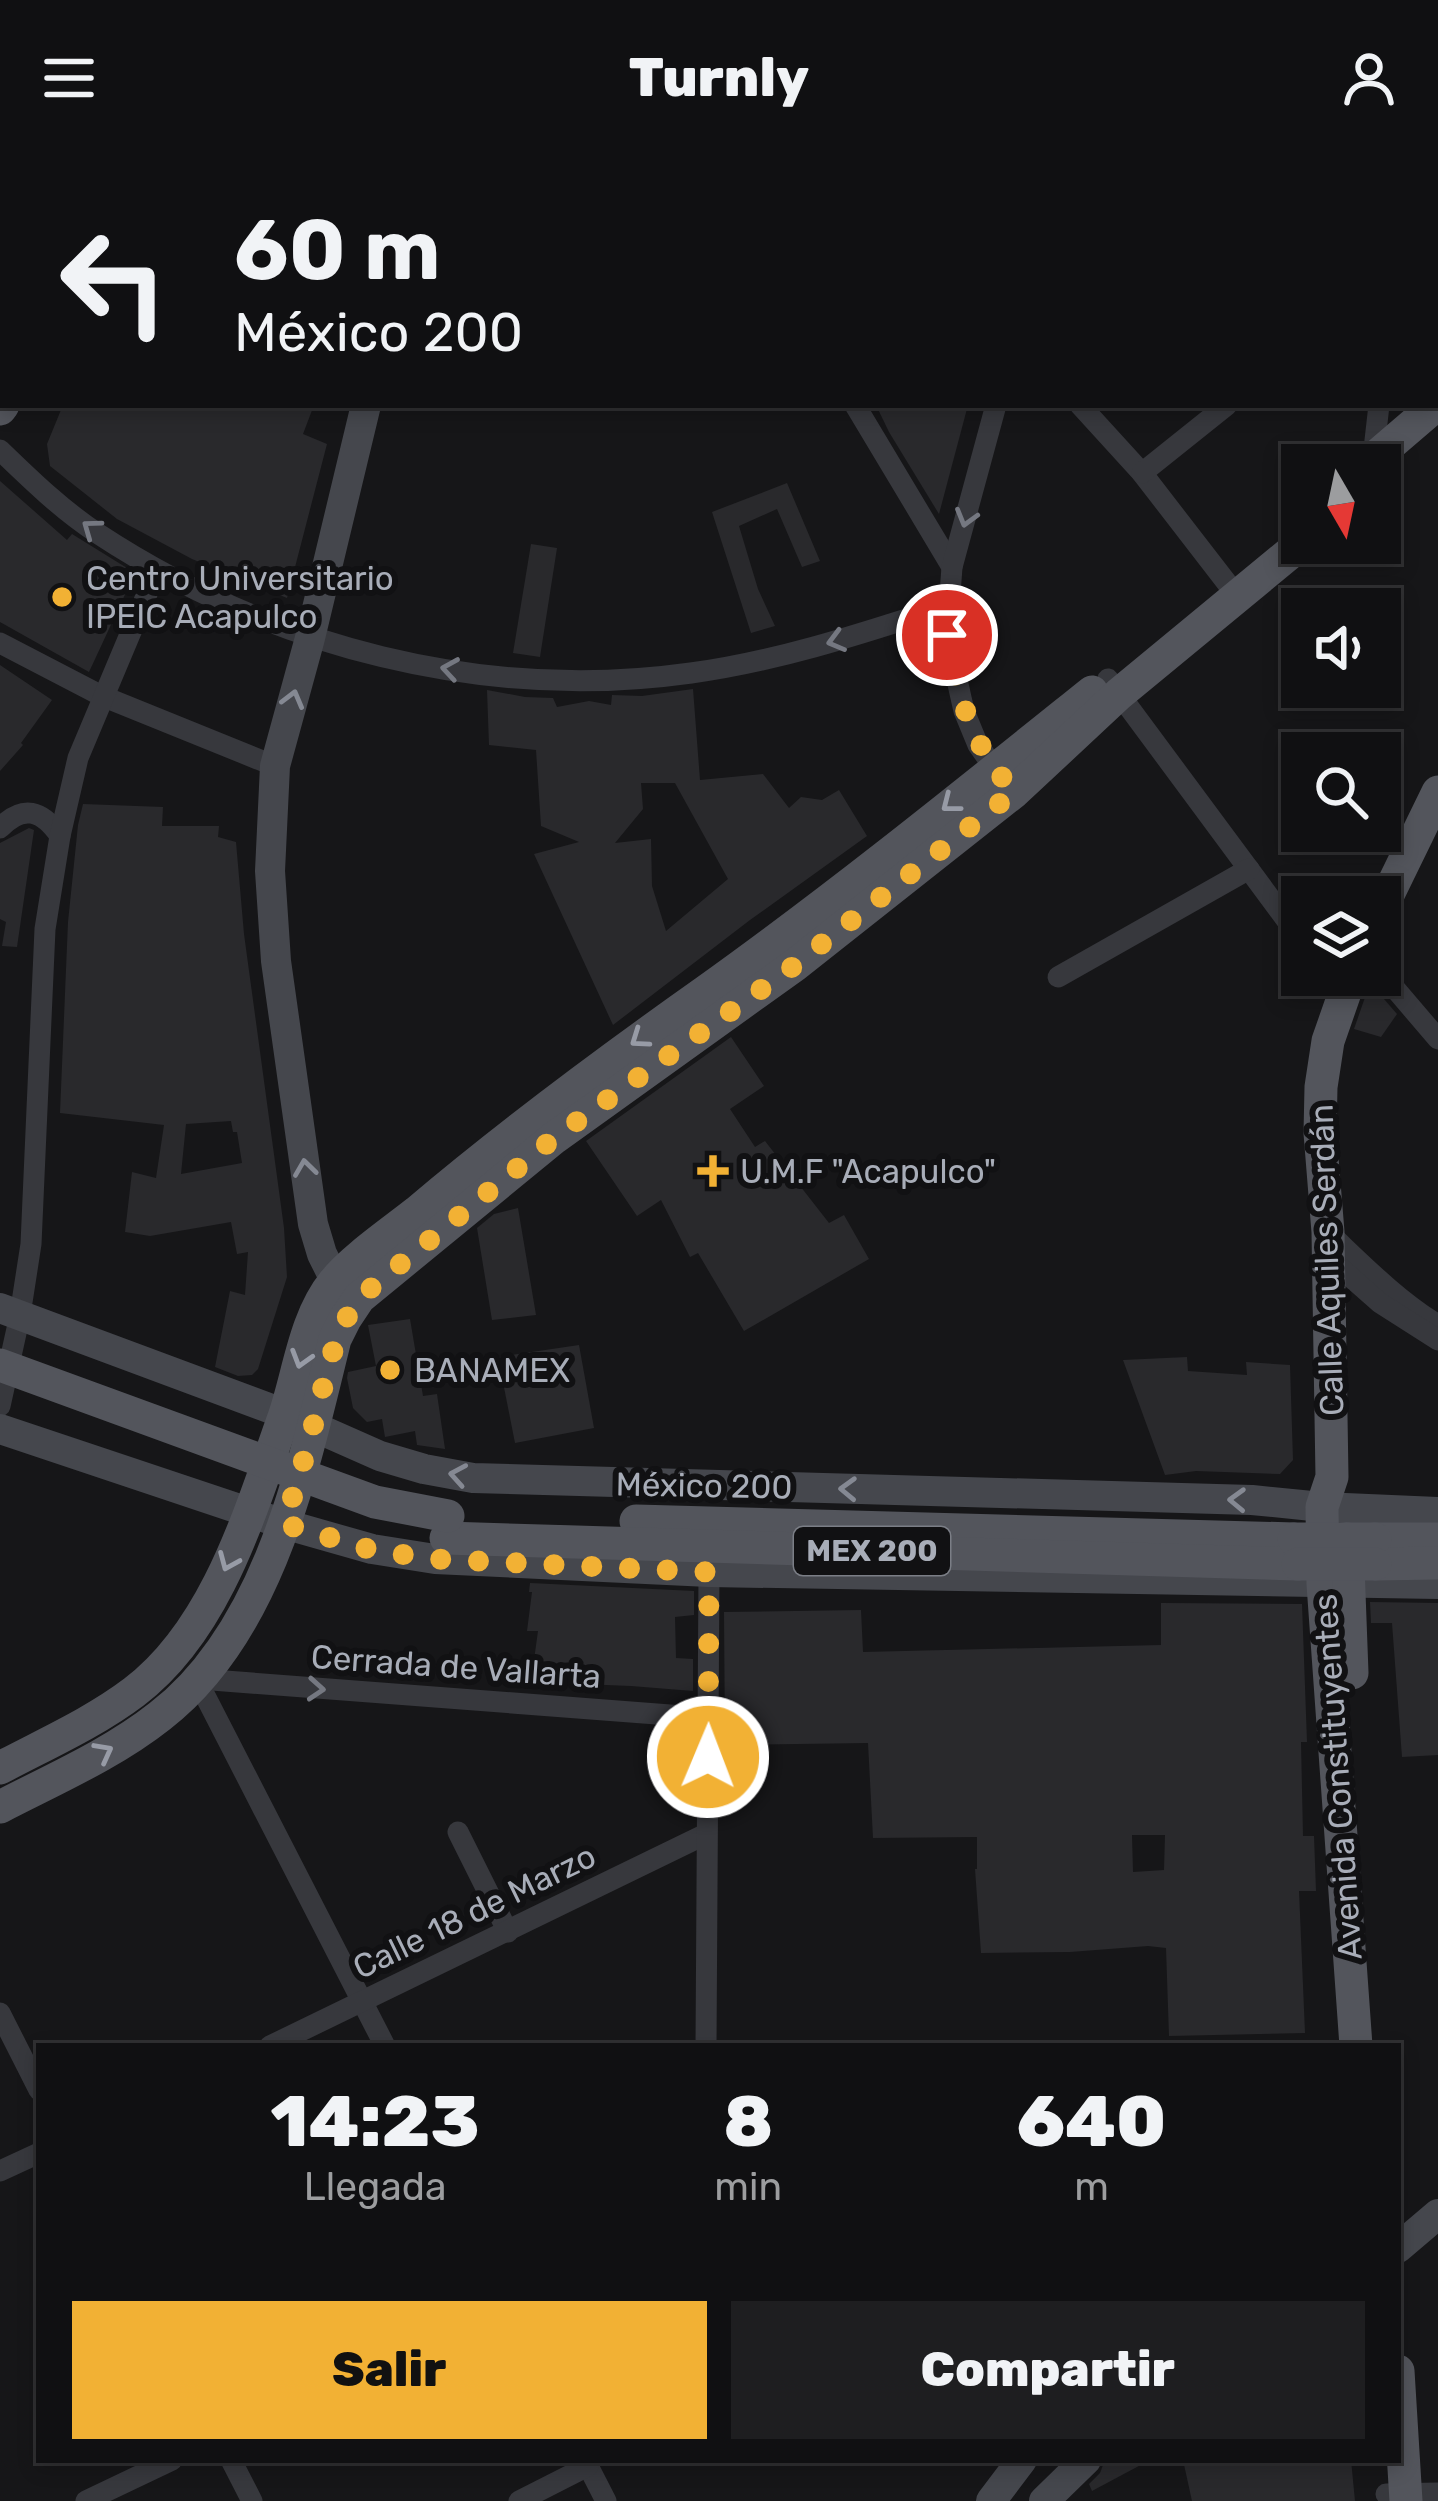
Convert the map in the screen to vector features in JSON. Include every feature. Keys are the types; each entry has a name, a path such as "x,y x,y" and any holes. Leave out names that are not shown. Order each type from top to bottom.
{"main road":[{"path":"1400,444 1433,408"},
{"path":"1401,454 1438,432"},
{"path":"1232,590 1281,540"},
{"path":"0,1768 102,1714 138,1689 193,1630 344,1318 359,1298 554,1138 795,965 1114,687 1232,590 1281,557"},
{"path":"0,1807 124,1742 162,1715 225,1648 284,1524 311,1328 335,1280 586,1076 1004,781"},
{"path":"1398,876 1435,802"},
{"name":"Calle Aquiles Serdán","path":"1333,1497 1328,1245 1320,1133 1321,1087 1337,996"},
{"name":"México 200","path":"0,1365 447,1527"},
{"name":"México 200","path":"0,1388 367,1522 1316,1568"},
{"name":"Avenida Constituyentes","path":"1333,1497 1316,1568 1356,2043"},
{"name":"MEX 200","path":"1316,1568 1438,1538"},
{"name":"MEX 200","path":"1375,1551 1438,1563"},
{"name":"Avenida Constituyentes","path":"1316,1568 1377,2043"},
{"path":"1401,2426 1405,2497"},
{"path":"1386,2463 1405,2497"}],"street":[{"path":"335,1280 313,1224 276,961 269,871 275,766 365,408"},
{"path":"857,408 952,567"},
{"path":"995,408 952,567 947,635 964,711 978,746 1004,781"},
{"path":"1083,408 1142,473 1232,590"},
{"path":"1142,473 1224,408"},
{"path":"1378,444 1379,408"},
{"path":"0,450 94,531 157,570 310,638 414,664 506,678 596,680 688,674 772,658 947,606"},
{"path":"0,1406 10,1311 31,1244 45,929 60,836 79,758 157,570"},
{"path":"0,643 102,696 275,766"},
{"path":"1114,687 1281,912"},
{"path":"0,828 23,813 38,813 60,836"},
{"path":"1058,976 1249,869"},
{"path":"1401,996 1438,1039"},
{"path":"1328,1245 1438,1325"},
{"path":"1328,1245 1380,1303 1438,1340"},
{"name":"México 200","path":"10,1311 299,1419 380,1456 472,1478 1228,1500 1333,1497 1438,1512"},
{"path":"0,1429 284,1524 372,1550 435,1559 709,1572 1316,1568 1438,1584"},
{"path":"706,2043 709,1572"},
{"path":"199,1680 383,2043"},
{"name":"Cerrada de Vallarta","path":"199,1680 709,1718"},
{"path":"458,1832 508,1932"},
{"name":"Calle 18 de Marzo","path":"276,2043 706,1834"},
{"path":"0,2013 36,2084"},
{"path":"0,2171 36,2154"},
{"path":"1401,2229 1434,2218"},
{"path":"1401,2246 1434,2218"},
{"path":"86,2501 166,2463"},
{"path":"233,2463 252,2501"},
{"path":"519,2501 587,2463 606,2501"},
{"path":"1044,2501 1083,2463"},
{"path":"1006,2481 1028,2501"}],"building":[{"path":"62,408 313,408 303,434 327,444 287,598 192,559 117,519 50,466 47,444"},
{"path":"877,408 967,408 939,514"},
{"name":"Centro Universitario IPEIC Acapulco","path":"0,481 67,540 72,534 135,573 89,672 0,622"},
{"path":"787,483 820,561 802,567 777,509 739,526 775,626 751,633 712,512"},
{"path":"531,544 557,548 540,657 513,653"},
{"path":"0,665 52,700 0,771"},
{"path":"693,689 700,780 763,774 789,808 801,797 822,800 839,790 867,836 613,1025 534,854 579,842 541,826 536,750 489,745 487,690 553,698 557,707 589,701 611,705 612,695","holes":["641,783 675,783 728,879 666,931 652,886 651,839 615,843 643,809"]},
{"path":"83,804 163,807 162,826 219,826 218,837 236,842 287,1277 258,1369 252,1375 238,1376 215,1367 230,1291 245,1295 248,1252 237,1254 231,1222 150,1236 125,1232 132,1172 156,1178 164,1125 60,1113 68,922","holes":["231,1121 237,1132 242,1163 181,1174 186,1124"]},
{"path":"29,828 34,830 17,947 2,946 6,922 0,919 0,843"},
{"path":"1365,996 1381,996 1397,1014 1381,1037 1354,1029"},
{"path":"731,1037 764,1086 730,1109 755,1147 765,1141 829,1223 844,1215 869,1259 744,1331 698,1253 690,1257 661,1200 637,1216 586,1141"},
{"path":"518,1208 536,1315 492,1320 477,1228 494,1214"},
{"name":"BANAMEX","path":"410,1319 423,1396 437,1394 445,1449 417,1445 415,1431 385,1437 382,1419 367,1422 353,1408 348,1372 376,1366 368,1325"},
{"path":"579,1345 594,1428 515,1443 498,1357"},
{"path":"1187,1357 1188,1371 1247,1375 1246,1362 1290,1365 1293,1460 1280,1474 1196,1471 1165,1475 1123,1360"},
{"path":"530,1583 694,1591 694,1615 675,1617 676,1658 693,1659 693,1691 531,1682 538,1631 527,1631"},
{"path":"1370,1602 1438,1603 1438,1755 1402,1757 1392,1623 1371,1623"},
{"path":"1161,1603 1302,1604 1307,1742 1301,1742 1303,1836 1314,1836 1316,1891 1299,1891 1305,2033 1169,2036 1166,1948 981,1953 977,1837 873,1838 868,1743 725,1745 724,1612 861,1610 863,1652 1161,1645","holes":["1132,1835 1165,1835 1164,1870 1133,1872"]},
{"path":"1104,2463 1144,2463 1092,2491 1089,2484"},
{"path":"1184,2463 1351,2463 1355,2501 1192,2501"}],"place":[{"name":"Centro Universitario IPEIC Acapulco","path":"62,597"},
{"name":"U.M.F \"Acapulco\"","path":"713,1171"},
{"name":"BANAMEX","path":"390,1370"}],"route":[{"path":"708,1757 709,1572 435,1559 372,1550 284,1524 335,1340 359,1298 554,1138 795,965 1014,792 978,746 964,711 947,635"}]}
